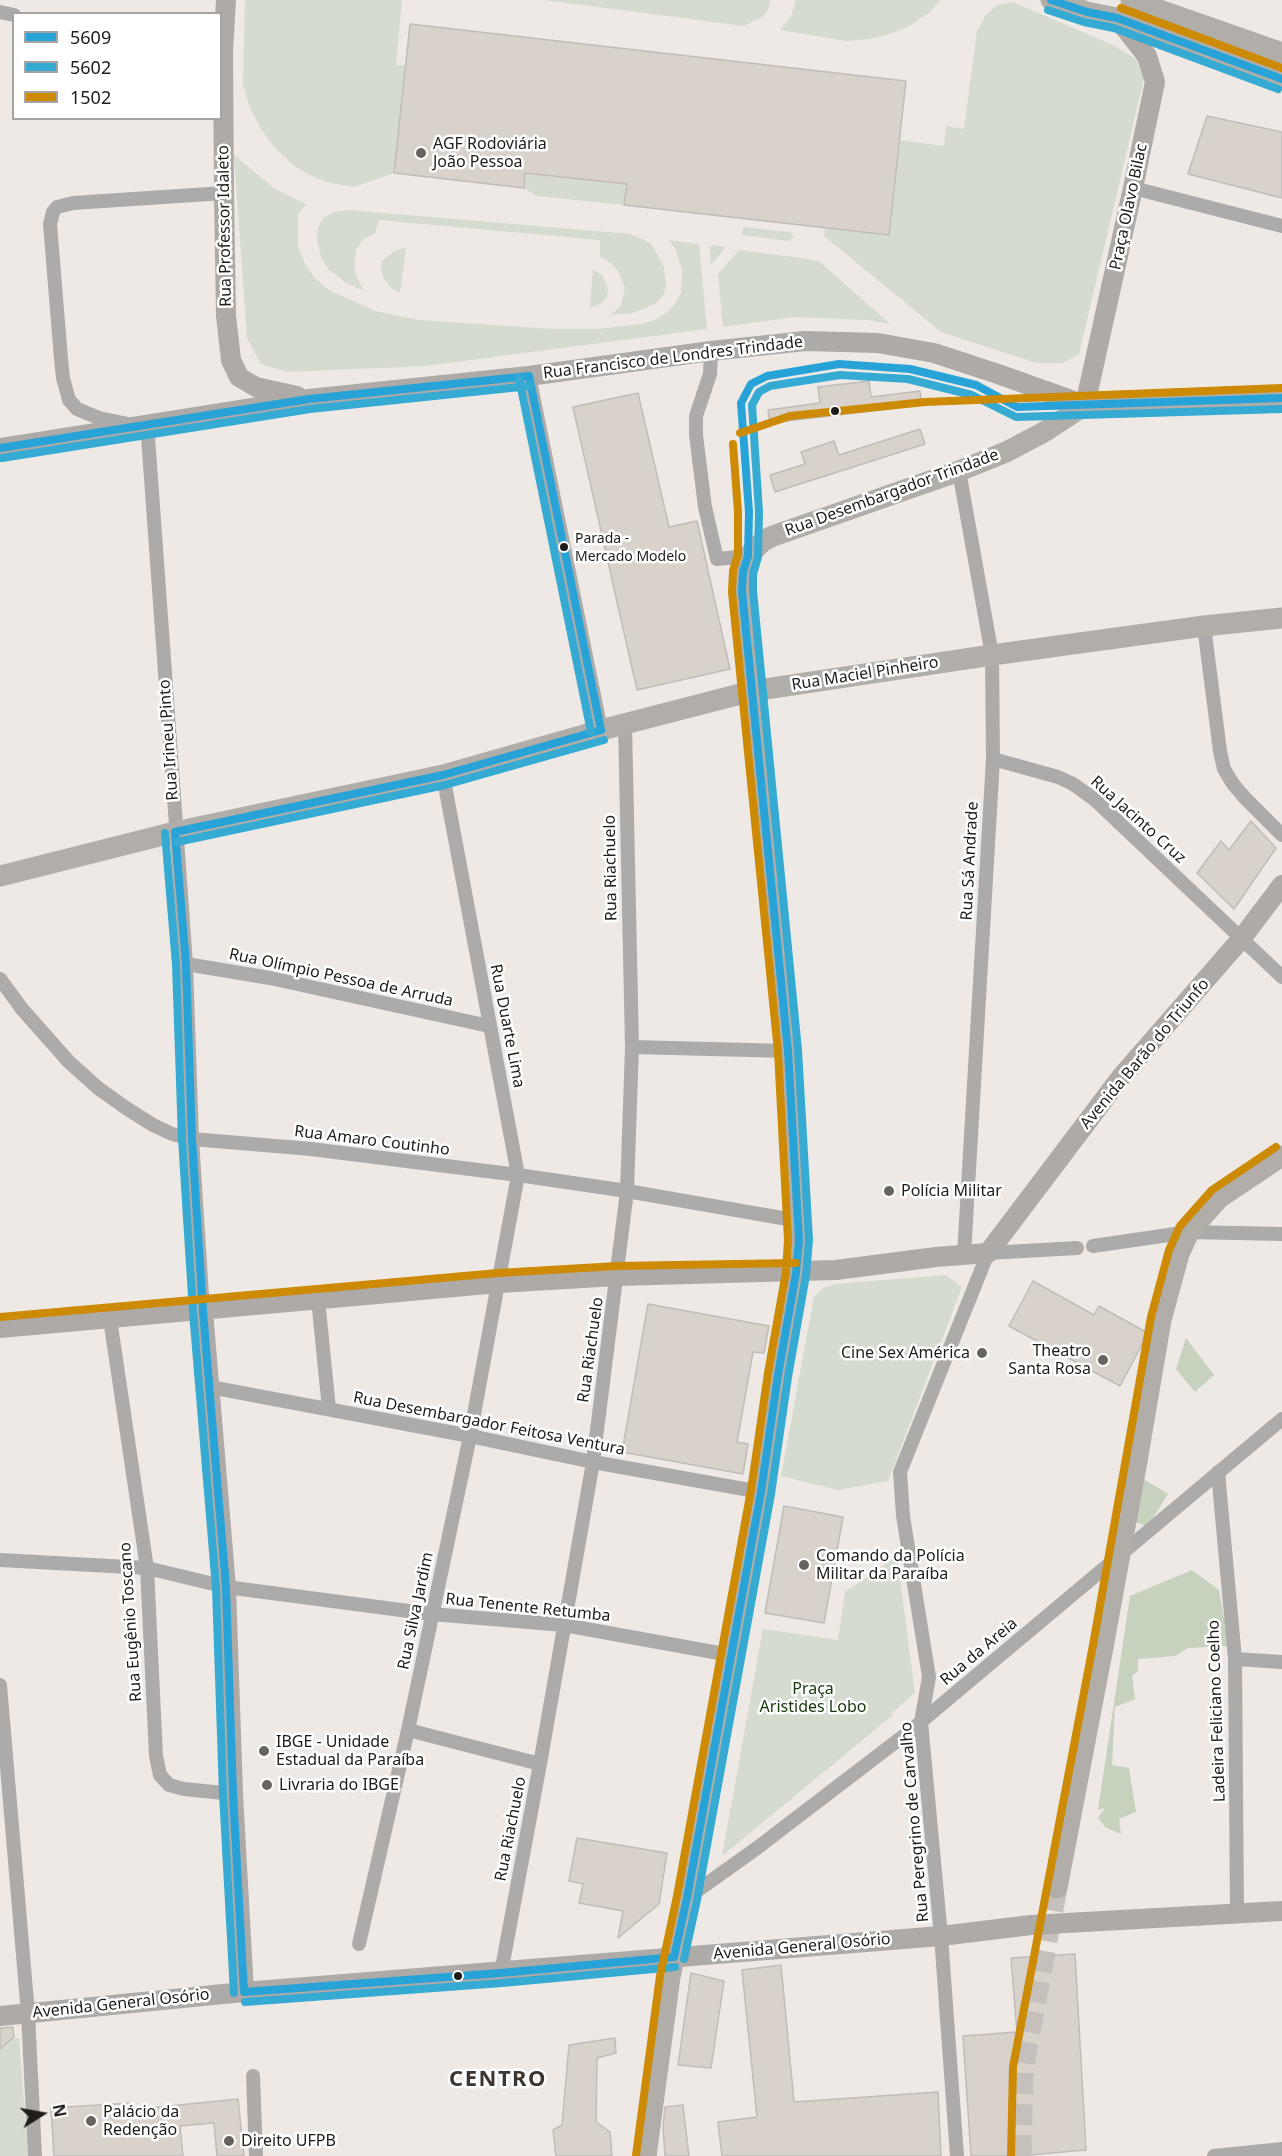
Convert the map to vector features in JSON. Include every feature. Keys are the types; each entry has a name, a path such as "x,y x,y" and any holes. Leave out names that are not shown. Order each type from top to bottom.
{"main road":[{"name":"Rua Professor Idaleto","path":"226,0 222,51 226,316 231,360 239,377 256,387 309,399"},
{"path":"1051,0 1087,12 1117,18 1282,79"},
{"path":"1131,0 1282,53"},
{"name":"Praça Olavo Bilac","path":"1085,405 1155,82 1147,56 1117,18"},
{"name":"Rua Francisco de Londres Trindade","path":"0,448 309,399 529,376 711,351 805,341 878,343 934,353 1085,405"},
{"path":"1085,405 1282,398"},
{"name":"Rua Desembargador Trindade","path":"748,556 762,541 773,536 959,471 1006,452 1044,432 1085,405"},
{"path":"646,2156 674,1957 687,1898 761,1492 796,1273 799,1221 788,1051 742,591 743,572 748,556"},
{"name":"Rua Maciel Pinheiro","path":"0,876 175,832 443,775 601,730 752,691 992,655 1204,626 1282,618"},
{"name":"Avenida Barão do Triunfo","path":"988,1253 1121,1077 1242,938 1282,885"},
{"path":"1057,1888 1103,1647 1161,1320 1179,1254 1189,1232 1219,1198 1282,1156"},
{"path":"0,1328 498,1283 617,1276 796,1273 988,1253"},
{"name":"Rua Irineu Pinto","path":"203,1311 226,1587 233,1794 244,1992"},
{"name":"Avenida General Osório","path":"0,2016 244,1992 941,1936 1031,1925 1282,1911"}],"street":[{"path":"1133,188 1282,226"},
{"path":"140,424 99,418 77,409 69,400 61,359 50,224 53,212 57,207 73,203 224,193"},
{"path":"711,351 710,374 696,416 696,435 705,507 717,559 748,556"},
{"path":"529,376 601,730"},
{"name":"Rua Irineu Pinto","path":"140,424 186,964 192,1139 203,1311"},
{"name":"Rua Sá Andrade","path":"959,471 992,655 993,759 963,1254"},
{"path":"1204,626 1224,769 1245,798 1282,835"},
{"name":"Rua Riachuelo","path":"501,1973 593,1462 627,1191 632,1047 625,724"},
{"name":"Rua Jacinto Cruz","path":"993,759 1058,777 1073,784 1094,799 1282,977"},
{"name":"Rua Duarte Lima","path":"443,775 518,1175 498,1283"},
{"name":"Rua Olímpio Pessoa de Arruda","path":"186,964 270,978 489,1026"},
{"name":"Rua Amaro Coutinho","path":"0,979 22,1009 69,1062 98,1088 153,1125 172,1134 192,1139 310,1149 518,1175 627,1191 799,1221"},
{"path":"632,1047 788,1051"},
{"path":"1093,1246 1189,1232 1282,1234"},
{"path":"988,1253 1077,1248"},
{"name":"Rua Peregrino de Carvalho","path":"957,2156 941,1936 921,1722 929,1677 903,1516 900,1472 988,1253"},
{"name":"Rua Silva Jardim","path":"358,1944 408,1730 470,1436 498,1283"},
{"path":"318,1299 329,1409"},
{"name":"Rua Eugênio Toscano","path":"110,1319 147,1568 156,1756 160,1775 169,1785 184,1789 233,1794"},
{"name":"Rua Desembargador Feitosa Ventura","path":"210,1387 470,1436 593,1462 761,1492"},
{"name":"Rua da Areia","path":"687,1898 766,1841 921,1722 1282,1419"},
{"name":"Ladeira Feliciano Coelho","path":"1218,1472 1235,1659 1237,1914"},
{"name":"Rua Tenente Retumba","path":"0,1560 147,1568 226,1587 431,1614 564,1625 730,1655"},
{"path":"1235,1659 1282,1662"},
{"path":"0,1686 28,2014 35,2156"},
{"path":"408,1730 540,1764"},
{"path":"253,2076 256,2156"},
{"path":"1214,2156 1260,2154 1282,2149"}],"green space":[{"path":"245,0 402,0 396,65 406,65 394,173 354,187 326,182 307,174 274,147 250,108 243,85"},
{"path":"544,0 770,0 768,10 762,17 744,26"},
{"path":"796,0 940,0 930,12 911,25 893,33 870,39 846,41 780,30 791,16"},
{"path":"1013,2 1115,46 1137,60 1145,74 1079,354 1063,363 1036,363 941,332 824,236 825,228 889,235 900,140 944,146 946,126 964,129 977,31 985,16 997,5"},
{"path":"234,155 275,189 306,204 298,214 298,246 305,264 314,277 329,290 375,311 419,320 552,329 598,329 641,324 655,320 666,313 681,293 682,270 675,248 668,240 699,244 707,329 425,366 288,372 261,364 247,338"},
{"path":"629,166 624,205 537,196 524,188 525,173 601,181"},
{"path":"348,210 631,234 650,243 655,250 664,267 666,286 663,296 655,304 632,313 611,315 621,305 625,288 618,271 611,263 600,257 600,240 379,220 375,233 362,240 356,250 354,267 364,291 345,282 328,269 321,257 317,240 318,228 323,218 333,212"},
{"path":"743,227 790,232 794,237 789,241 742,235"},
{"path":"713,245 726,247 711,265 710,247"},
{"path":"406,248 400,292 392,289 384,279 381,269 382,261 396,250"},
{"path":"739,250 820,262 890,324 868,320 795,317 723,327 718,274"},
{"path":"593,270 602,275 608,289 607,297 602,303 590,308"},
{"path":"946,1275 962,1287 888,1481 838,1490 781,1476 814,1297 823,1288 834,1284"},
{"path":"1186,1338 1214,1375 1195,1392 1176,1369"},
{"path":"1142,1478 1168,1494 1148,1526 1132,1521"},
{"name":"Praça Aristides Lobo","path":"897,1556 915,1693 891,1714 893,1715 722,1856 763,1629 838,1640 845,1592"},
{"path":"1192,1570 1219,1590 1229,1646 1188,1648 1175,1656 1138,1659 1138,1671 1132,1676 1135,1699 1115,1707 1112,1765 1129,1768 1136,1812 1119,1819 1121,1834 1105,1827 1098,1818 1105,1808 1098,1810 1130,1596"},
{"path":"19,2038 28,2156 0,2156 0,2040"}],"building":[{"path":"410,24 906,81 889,235 624,205 627,184 525,173 524,188 394,173"},
{"path":"1207,116 1282,132 1282,198 1188,174"},
{"path":"869,381 871,397 920,391 922,405 770,423 768,410 820,403 818,387"},
{"path":"638,393 669,527 697,521 730,669 637,690 573,407"},
{"path":"920,429 925,444 775,492 770,475 805,464 801,452 834,441 839,455"},
{"path":"1251,821 1276,848 1234,909 1197,873 1221,841 1229,850"},
{"name":"Theatro Santa Rosa","path":"1033,1281 1094,1315 1099,1306 1146,1332 1145,1339 1120,1386 1009,1326"},
{"path":"648,1304 769,1326 764,1353 753,1352 737,1442 748,1444 743,1474 622,1452"},
{"name":"Comando da Polícia Militar da Paraíba","path":"784,1506 843,1517 824,1623 765,1613"},
{"path":"577,1838 667,1853 659,1904 618,1938 623,1911 579,1903 583,1884 569,1881"},
{"path":"1075,1954 1086,2150 1018,2156 971,2156 963,2036 1017,2032 1011,1958"},
{"path":"781,1965 794,2102 938,2092 941,2156 722,2156 718,2122 757,2117 742,1970"},
{"path":"691,1973 724,1981 711,2068 678,2065"},
{"path":"13,2027 14,2037 0,2049 0,2028"},
{"path":"615,2038 616,2053 597,2058 596,2122 610,2132 612,2156 556,2156 553,2130 562,2125 569,2045"},
{"path":"238,2099 244,2156 217,2156 214,2123 180,2126 183,2156 54,2156 51,2108 130,2103 130,2110"},
{"path":"683,2105 689,2156 665,2156 663,2127 665,2107"}],"tunnel":[{"path":"1021,2156 1023,2069 1057,1888"}],"transit line":[{"name":"5609","path":"1051,0 1087,12 1117,18 1282,79"},
{"name":"1502","path":"1121,8 1282,68"},
{"name":"5602","path":"1048,10 1084,22 1114,28 1278,89"},
{"name":"5609","path":"674,1957 687,1898 761,1492 796,1273 799,1240 788,1051 742,591 743,572 748,556 749,512 741,403 751,384 767,376 839,364 910,369 976,385 1017,407 1282,398"},
{"name":"5602","path":"684,1959 697,1900 771,1494 806,1275 809,1240 798,1050 753,591 753,574 758,557 759,512 752,405 759,392 770,386 840,375 908,379 972,395 1016,417 1282,409"},
{"name":"5609","path":"529,376 601,730"},
{"name":"5609","path":"0,448 309,399 529,376"},
{"name":"5602","path":"519,378 591,732"},
{"name":"5602","path":"2,458 310,409 530,386"},
{"name":"1502","path":"740,433 790,416 925,402 1282,388"},
{"name":"1502","path":"636,2155 660,1976 677,1896 751,1490 786,1272 788,1240 778,1052 732,592 733,571 738,554 738,512 733,444"},
{"name":"5609","path":"175,832 443,775 601,730"},
{"name":"5602","path":"177,842 445,785 604,740"},
{"name":"5609","path":"175,832 186,964 192,1139 203,1311 226,1587 233,1794 244,1992"},
{"name":"5602","path":"165,833 176,965 182,1139 193,1312 216,1588 223,1794 234,1993"},
{"name":"1502","path":"1011,2156 1013,2067 1093,1645 1151,1317 1169,1250 1180,1226 1212,1190 1276,1147"},
{"name":"1502","path":"0,1317 498,1273 617,1266 796,1263"},
{"name":"5609","path":"244,1992 501,1973 674,1957"},
{"name":"5602","path":"245,2002 502,1983 675,1967"}],"place":[{"name":"AGF Rodoviária João Pessoa","path":"421,153"},
{"name":"Parada - Mercado Modelo","path":"564,547"},
{"name":"Polícia Militar","path":"889,1191"},
{"name":"Cine Sex América","path":"982,1353"},
{"name":"Theatro Santa Rosa","path":"1103,1360"},
{"name":"Comando da Polícia Militar da Paraíba","path":"804,1565"},
{"name":"IBGE - Unidade Estadual da Paraíba","path":"264,1751"},
{"name":"Livraria do IBGE","path":"267,1785"},
{"name":"Palácio da Redenção","path":"91,2121"},
{"name":"Direito UFPB","path":"229,2141"}],"district":[{"name":"CENTRO","path":"498,2080"}]}
